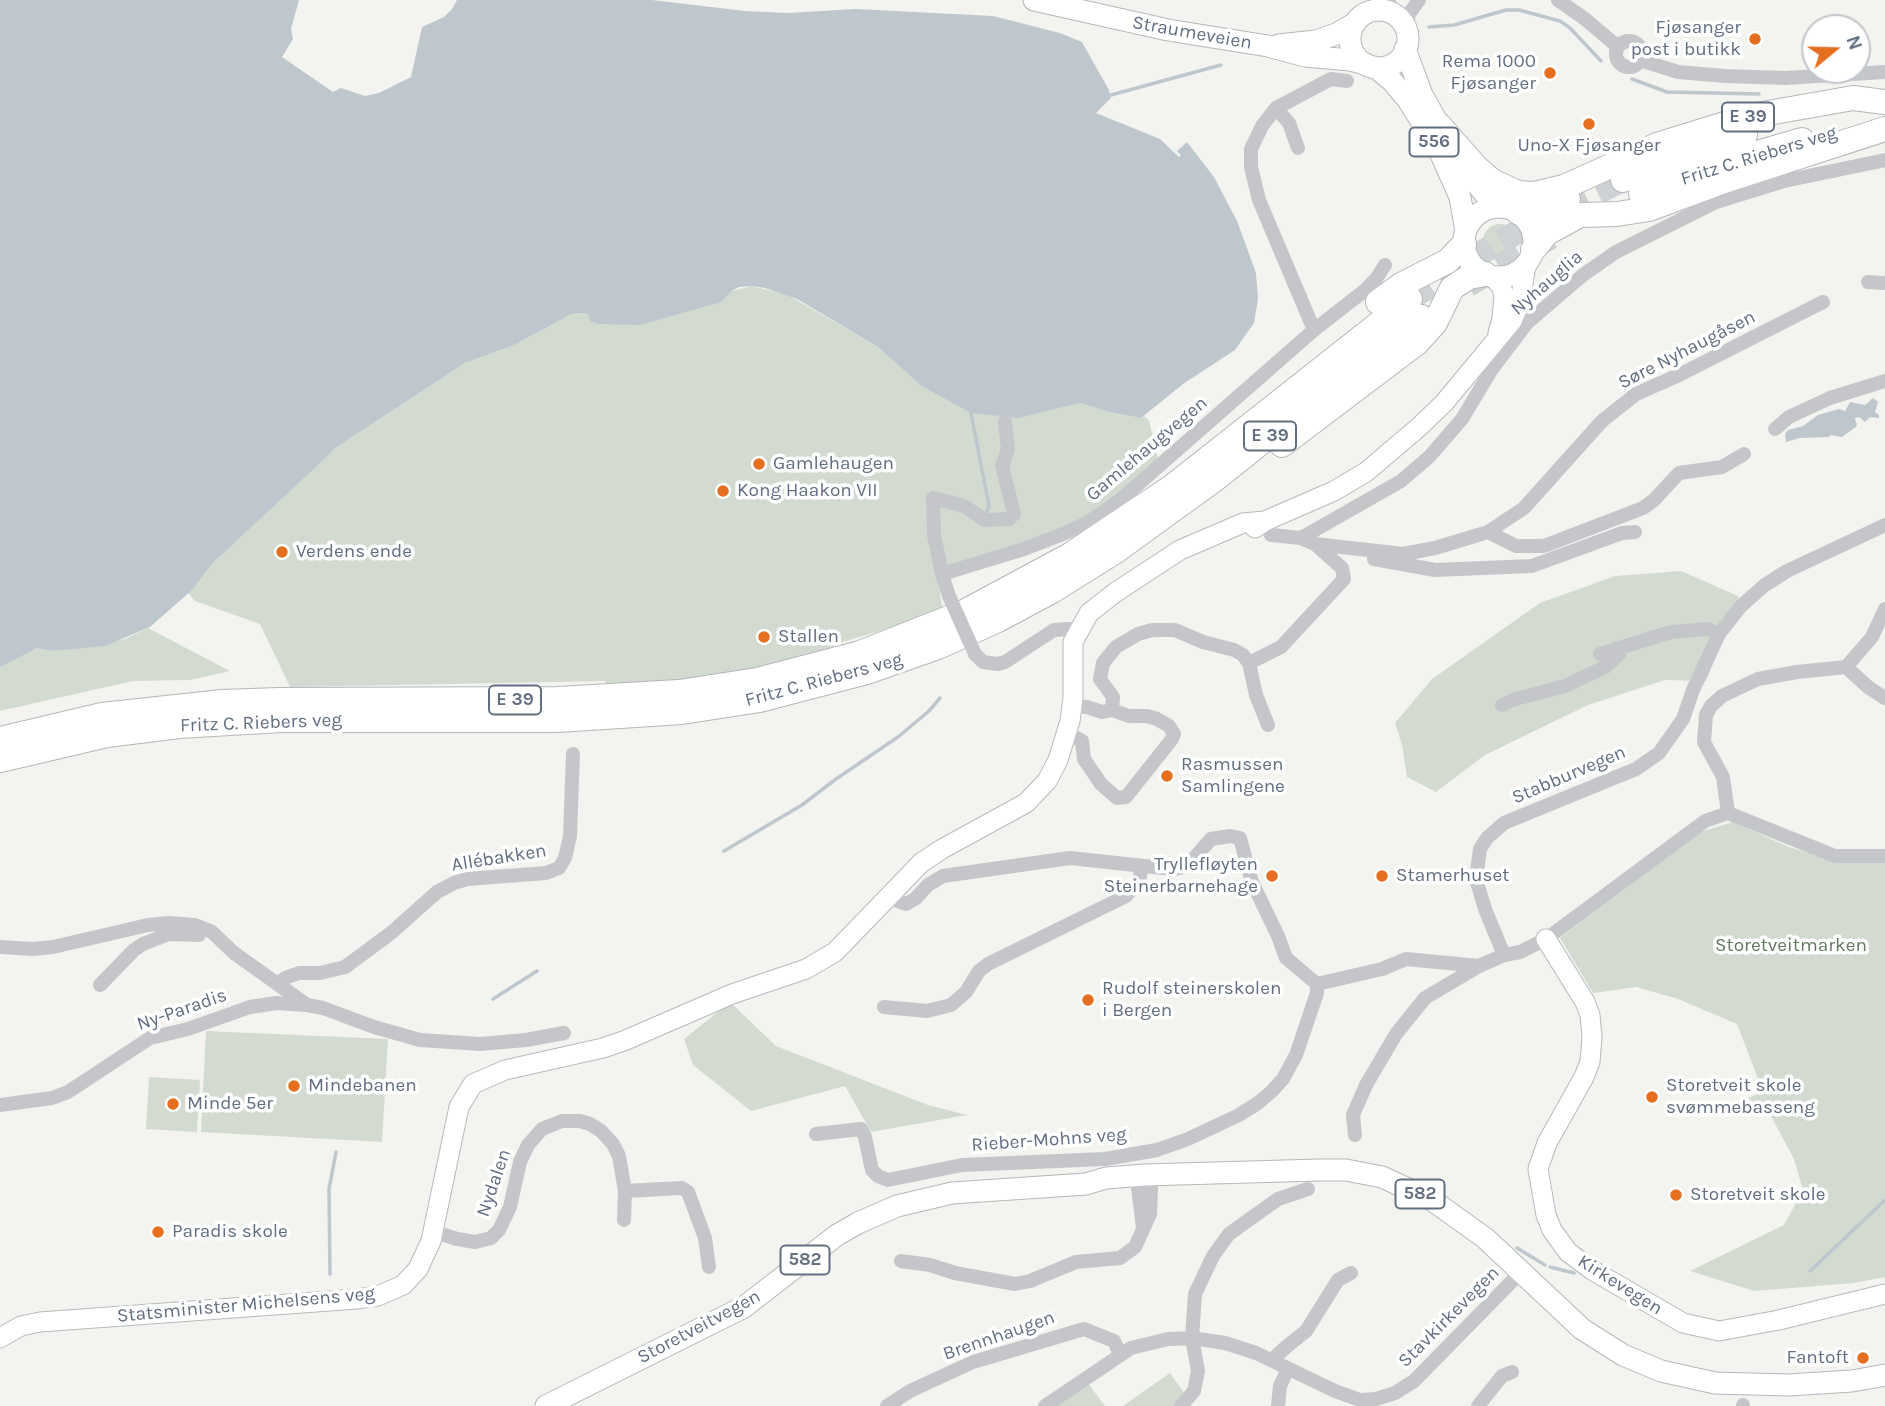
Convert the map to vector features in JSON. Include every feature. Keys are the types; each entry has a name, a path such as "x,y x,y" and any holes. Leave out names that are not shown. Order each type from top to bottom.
{"highway":[{"name":"E 39","path":"1511,210 1545,211 1625,180 1689,134 1751,116 1853,98 1885,102"},
{"name":"Fritz C. Riebers veg","path":"1625,180 1687,176 1773,148 1885,123"},
{"name":"E 39","path":"1439,125 1492,181 1518,193 1534,194 1625,180"},
{"name":"E 39","path":"1530,257 1547,233 1580,215 1617,214 1649,209 1724,181 1885,129"},
{"name":"E 39","path":"1145,506 1173,472 1253,402 1401,285 1448,261 1465,238"},
{"name":"E 39","path":"1116,551 1195,504 1294,437 1417,343 1435,323 1452,288 1469,277 1488,275"},
{"name":"Fritz C. Riebers veg","path":"0,739 66,722 176,705 279,700 593,698 679,692 757,680 860,653 964,612 1053,565 1145,506 1415,308 1363,360 1214,480 1116,551 1026,606 954,640 867,672 760,700 682,712 596,719 281,720 179,726 107,735 0,760"}],"main road":[{"name":"Straumeveien","path":"1034,0 1168,30 1370,66"},
{"path":"1354,24 1366,13 1382,5 1394,14 1406,40 1393,63 1370,66"},
{"name":"Straumeveien","path":"1268,46 1316,41 1354,24"},
{"name":"556","path":"1354,24 1350,42 1353,51 1392,82 1408,100 1439,150 1460,197 1465,238"},
{"name":"556","path":"1406,40 1422,95 1452,155 1484,193 1511,210"},
{"name":"E 39","path":"1465,238 1469,224 1480,212 1488,209 1511,210"},
{"path":"1077,633 1095,608 1116,592 1197,542 1243,523 1265,521 1334,491 1366,472 1444,403 1505,331 1517,311 1533,233 1526,219 1511,210"},
{"path":"1465,238 1471,262 1500,286 1504,295 1502,319 1496,340"},
{"name":"E 39","path":"1488,275 1513,274 1530,257"},
{"name":"Statsminister Michelsens veg","path":"0,1338 21,1326 40,1322 378,1296 409,1280 424,1260 459,1107 466,1094 480,1080 505,1070 603,1048 732,994 806,969 844,944 914,869 942,849 1026,803 1047,781 1067,733 1072,706 1073,642 1077,633"},
{"name":"Kirkevegen","path":"1546,939 1585,1002 1590,1015 1592,1037 1590,1062 1584,1077 1547,1143 1538,1169 1546,1215 1552,1230 1568,1252 1592,1270 1683,1323 1719,1331 1779,1320 1885,1294"},
{"name":"Storetveitvegen","path":"546,1406 744,1307 830,1240 875,1214 915,1201 952,1193 1086,1184 1106,1188 1144,1184 1186,1185 1233,1174 1346,1170 1382,1177 1417,1192 1445,1209 1485,1238 1567,1316 1599,1341 1623,1355 1661,1371 1700,1381 1788,1385 1885,1376"},
{"name":"Storetveitvegen","path":"1567,1316 1679,1363 1740,1375 1793,1376 1850,1370 1885,1362"}],"street":[{"path":"1558,0 1586,19 1618,47 1627,42 1635,43 1641,51 1640,60 1678,72 1785,78 1885,72"},
{"path":"1406,40 1409,13 1415,1"},
{"path":"1314,330 1259,200 1251,167 1251,149 1257,134 1276,108 1331,79 1348,81"},
{"path":"1276,108 1289,123 1298,148"},
{"name":"Nyhauglia","path":"1301,538 1401,481 1429,457 1462,419 1498,360 1527,323 1583,275 1616,252 1716,202 1784,181 1885,160"},
{"name":"Gamlehaugvegen","path":"942,574 1063,534 1106,510 1314,330 1364,292 1385,265"},
{"path":"1868,282 1885,283"},
{"name":"Søre Nyhaugåsen","path":"1265,521 1271,535 1301,538 1315,544 1402,554 1435,548 1488,532 1524,508 1602,421 1636,394 1823,302"},
{"path":"1775,429 1788,417 1830,398 1885,381"},
{"path":"1005,422 1008,449 1002,466 1014,514 1009,519 985,520 964,506 933,498 934,535 949,596 975,654 984,662 1005,662 1054,630 1070,629 1077,633"},
{"path":"1488,532 1516,546 1544,546 1643,508 1679,472 1722,467 1744,454"},
{"name":"Stabburvegen","path":"1504,955 1485,909 1476,878 1480,849 1487,838 1504,823 1636,769 1659,753 1683,719 1693,690 1719,634 1741,606 1787,570 1885,525"},
{"path":"1332,545 1341,551 1396,565 1434,570 1532,566 1622,533 1635,532"},
{"path":"1249,663 1280,647 1344,579 1342,568 1315,544"},
{"path":"1728,813 1723,777 1704,742 1706,715 1711,706 1722,696 1758,679 1846,667 1872,637 1885,610"},
{"path":"1112,710 1113,697 1100,679 1103,663 1116,647 1139,634 1162,629 1175,630 1243,655 1249,663 1256,695 1268,725"},
{"path":"1600,654 1671,632 1708,629 1719,634"},
{"path":"1502,705 1565,686 1605,667 1619,654 1617,648"},
{"path":"1846,667 1885,698"},
{"path":"1067,733 1082,741 1084,759 1101,785 1117,797 1126,797 1174,734 1169,726 1147,716 1129,716 1112,710 1102,712 1072,706"},
{"name":"Allébakken","path":"277,984 299,973 320,973 345,967 391,933 437,892 454,883 467,879 535,875 559,868 565,858 570,836 573,754"},
{"path":"1355,1135 1352,1125 1356,1108 1378,1064 1406,1020 1425,998 1479,966 1504,955 1520,952 1546,939 1705,821 1728,813 1835,856 1885,856"},
{"path":"887,897 906,904 943,876 1070,858 1083,857 1142,866 1180,868 1193,860 1211,839 1230,836 1240,838 1252,882 1286,958 1317,984 1381,969 1406,959 1479,966"},
{"path":"884,1007 927,1011 951,1005 988,964 1126,896 1139,881 1142,866"},
{"name":"Ny-Paradis","path":"0,947 53,947 169,923 202,928 212,932 234,953 307,1005"},
{"name":"Ny-Paradis","path":"100,985 134,950 149,941 169,934 183,933 221,941"},
{"name":"Ny-Paradis","path":"0,935 53,947"},
{"name":"Rieber-Mohns veg","path":"816,1135 861,1129 872,1170 888,1180 962,1165 1105,1159 1166,1147 1247,1111 1265,1098 1280,1082 1301,1042 1317,993 1317,984"},
{"name":"Ny-Paradis","path":"0,1105 24,1104 52,1098 68,1092 150,1038 188,1029 250,1007 276,1003 323,1008 419,1040 480,1044 564,1033"},
{"name":"Nydalen","path":"432,1231 457,1240 475,1242 491,1238 499,1230 510,1207 520,1162 528,1144 542,1129 562,1121 590,1124 609,1139 619,1156 625,1191 624,1220"},
{"path":"901,1261 1015,1284 1076,1262 1125,1256 1135,1247 1143,1228 1144,1184"},
{"path":"625,1191 682,1188 688,1192 705,1238 709,1267"},
{"path":"1181,1406 1194,1391 1198,1371 1192,1338 1193,1304 1198,1285 1225,1239 1278,1199 1308,1189"},
{"path":"1273,1359 1306,1331 1338,1280 1351,1273"},
{"name":"Stavkirkevegen","path":"1045,1406 1120,1354 1147,1342 1192,1338 1225,1343 1273,1359 1288,1369 1360,1399 1376,1399 1395,1394 1414,1381 1520,1273"},
{"name":"Brennhaugen","path":"887,1406 910,1391 974,1362 1084,1329 1114,1341 1120,1354"},
{"path":"1278,1406 1280,1386 1288,1369"},
{"path":"1478,1406 1502,1376 1512,1372"}],"green space":[{"path":"1500,224 1512,229 1517,241 1512,253 1500,258 1488,253 1483,241 1488,229"},
{"name":"Gamlehaugen","path":"752,286 788,295 878,347 920,385 1059,407 1080,403 1109,412 1141,418 1144,416 1149,420 1158,459 1129,492 1063,531 936,569 943,612 836,644 817,660 730,679 606,684 606,681 290,687 260,624 195,601 188,593 212,564 337,447 465,363 514,345 572,314 589,315 721,302 732,291"},
{"path":"1681,571 1738,596 1740,609 1724,635 1706,681 1665,680 1588,705 1485,755 1436,792 1407,777 1395,723 1432,679 1540,603 1615,576"},
{"path":"148,628 230,671 190,680 133,681 0,711 0,667 20,655 38,648 52,651 125,639"},
{"name":"Storetveitmarken","path":"1733,822 1789,847 1833,860 1885,857 1885,1277 1854,1283 1754,1291 1690,1271 1784,1225 1803,1190 1794,1159 1771,1116 1748,1098 1763,1092 1737,1024 1678,999 1636,987 1593,993 1560,938 1700,832"},
{"path":"730,1002 776,1046 928,1105 967,1115 871,1132 845,1086 751,1111 693,1065 684,1039"},
{"name":"Mindebanen","path":"206,1031 388,1039 382,1142 201,1132"},
{"name":"Minde 5er","path":"149,1077 200,1080 197,1132 146,1129"},
{"path":"1170,1373 1187,1397 1174,1406 1123,1406"},
{"path":"1087,1382 1105,1406 1056,1406"}],"shaded area":[{"path":"0,0 299,0 291,29 293,39 282,57 333,92 341,88 365,96 379,93 411,77 422,27 444,17 457,0 652,0 745,11 788,13 855,9 993,16 1060,33 1082,42 1109,90 1111,98 1096,113 1160,139 1179,157 1181,156 1177,151 1187,142 1214,177 1237,221 1256,273 1258,299 1254,323 1235,350 1183,384 1141,418 1080,403 1018,418 971,413 920,385 878,347 797,299 765,288 739,287 721,302 640,325 599,324 590,321 589,315 584,313 572,314 514,345 465,363 337,447 212,564 191,591 150,627 105,646 52,651 37,648 0,667"},
{"path":"1873,398 1878,402 1875,412 1879,418 1870,417 1865,422 1859,417 1855,418 1857,426 1842,437 1831,435 1786,442 1785,434 1788,430 1803,426 1818,415 1839,409 1845,411 1850,402 1865,405"}],"waterway":[{"path":"1429,27 1454,25 1506,10 1519,10 1560,21 1601,61"},
{"path":"1111,95 1221,65"},
{"path":"1632,79 1667,92 1759,94"},
{"path":"971,413 989,506 987,511"},
{"path":"724,851 802,805 898,737 940,698"},
{"path":"493,999 537,971"},
{"path":"330,1274 329,1189 336,1152"},
{"path":"1810,1271 1885,1200"},
{"path":"1517,1248 1545,1265"},
{"path":"1550,1267 1574,1273"}],"tunnel":[{"path":"1410,299 1492,246 1623,180"},
{"path":"1468,285 1551,237"}],"place":[{"name":"Fjøsanger post i butikk","path":"1755,39"},
{"name":"Rema 1000 Fjøsanger","path":"1550,73"},
{"name":"Uno-X Fjøsanger","path":"1589,124"},
{"name":"Gamlehaugen","path":"759,464"},
{"name":"Kong Haakon VII","path":"723,491"},
{"name":"Verdens ende","path":"282,552"},
{"name":"Stallen","path":"764,637"},
{"name":"Rasmussen Samlingene","path":"1167,776"},
{"name":"Tryllefløyten Steinerbarnehage","path":"1272,876"},
{"name":"Stamerhuset","path":"1382,876"},
{"name":"Rudolf steinerskolen i Bergen","path":"1088,1000"},
{"name":"Mindebanen","path":"294,1086"},
{"name":"Storetveit skole svømmebasseng","path":"1652,1097"},
{"name":"Minde 5er","path":"173,1104"},
{"name":"Storetveit skole","path":"1676,1195"},
{"name":"Paradis skole","path":"158,1232"},
{"name":"Fantoft","path":"1863,1358"}]}
